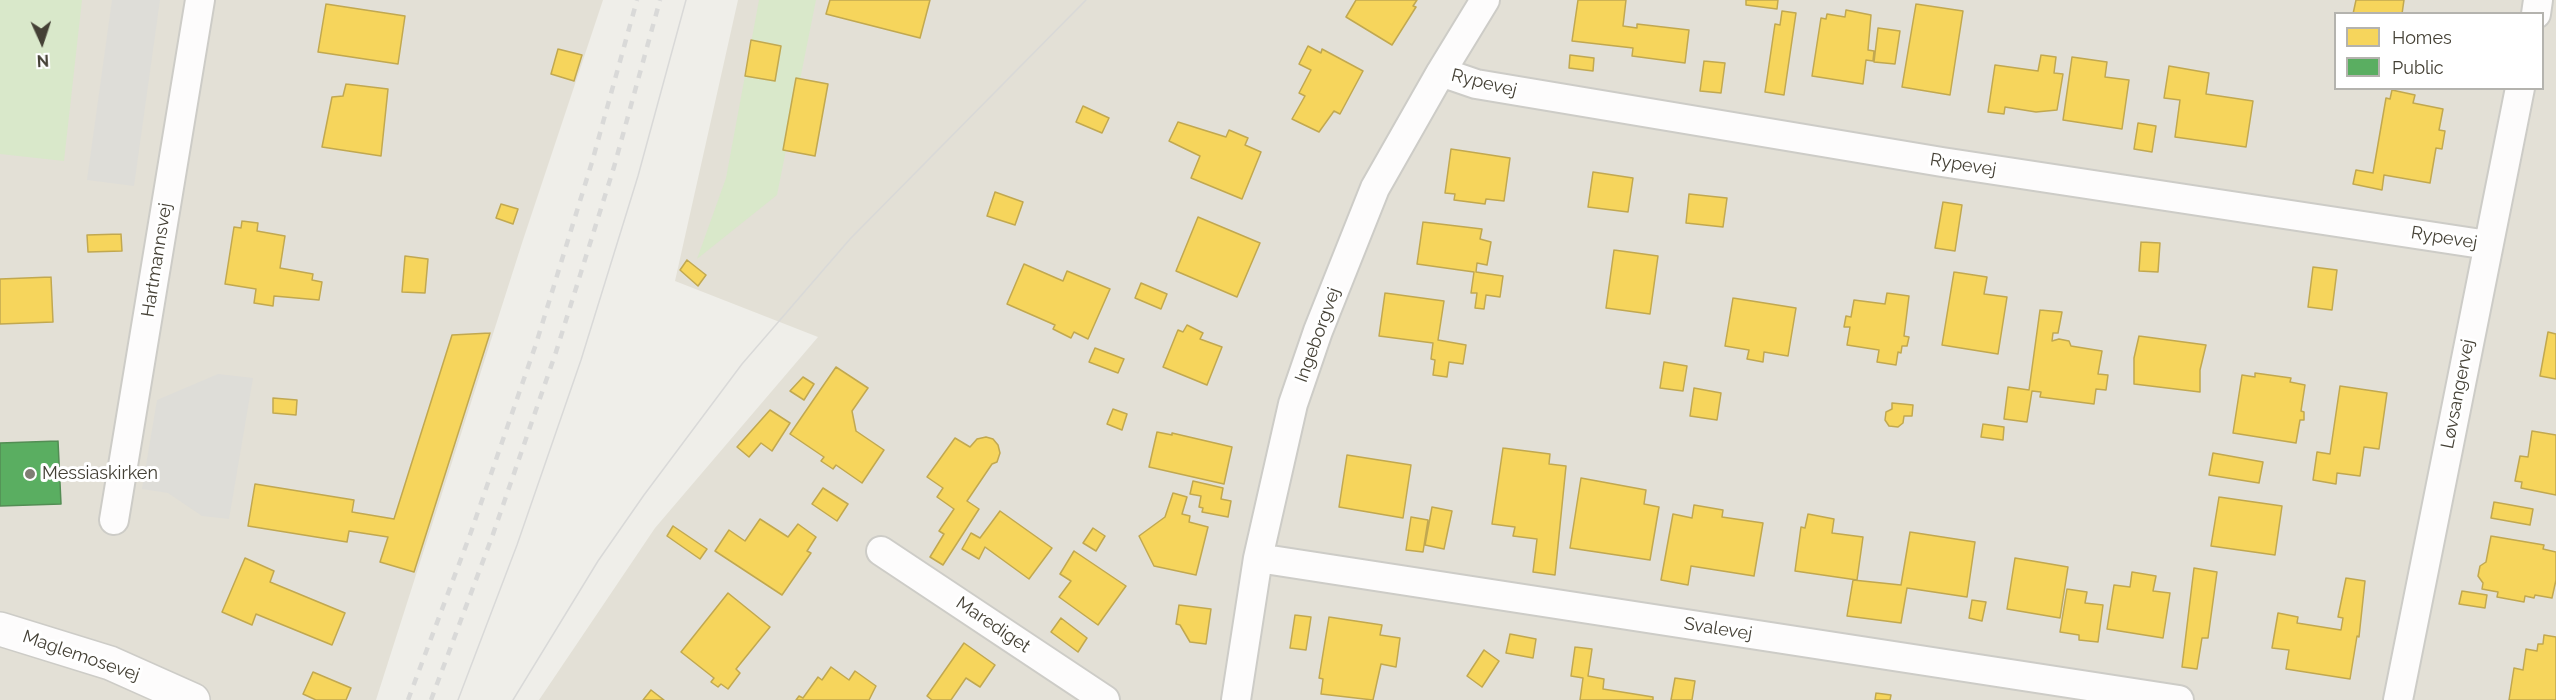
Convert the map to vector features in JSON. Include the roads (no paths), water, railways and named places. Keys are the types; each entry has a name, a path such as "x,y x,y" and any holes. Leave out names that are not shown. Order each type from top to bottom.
{"street":[{"name":"Hartmannsvej","path":"114,520 200,0"},
{"name":"Ingeborgvej","path":"1236,700 1258,558 1293,404 1327,305 1375,188 1485,0"},
{"name":"Rypevej","path":"1441,72 1476,84 1941,162 2488,245"},
{"name":"Løvsangervej","path":"2398,700 2520,90"},
{"name":"Marediget","path":"881,551 1105,700"},
{"name":"Svalevej","path":"1258,558 2179,700"},
{"name":"Maglemosevej","path":"0,629 110,663 193,700"}],"tram line":[{"path":"458,700 517,545 581,360 638,176 686,0"},
{"path":"513,700 598,561 644,495 742,364 850,239 1086,0"}],"railway":[{"path":"408,700 471,532 536,344 592,162 637,0"},
{"path":"431,700 492,537 556,352 614,167 660,0"}],"place":[{"name":"Messiaskirken","path":"30,474"}]}
